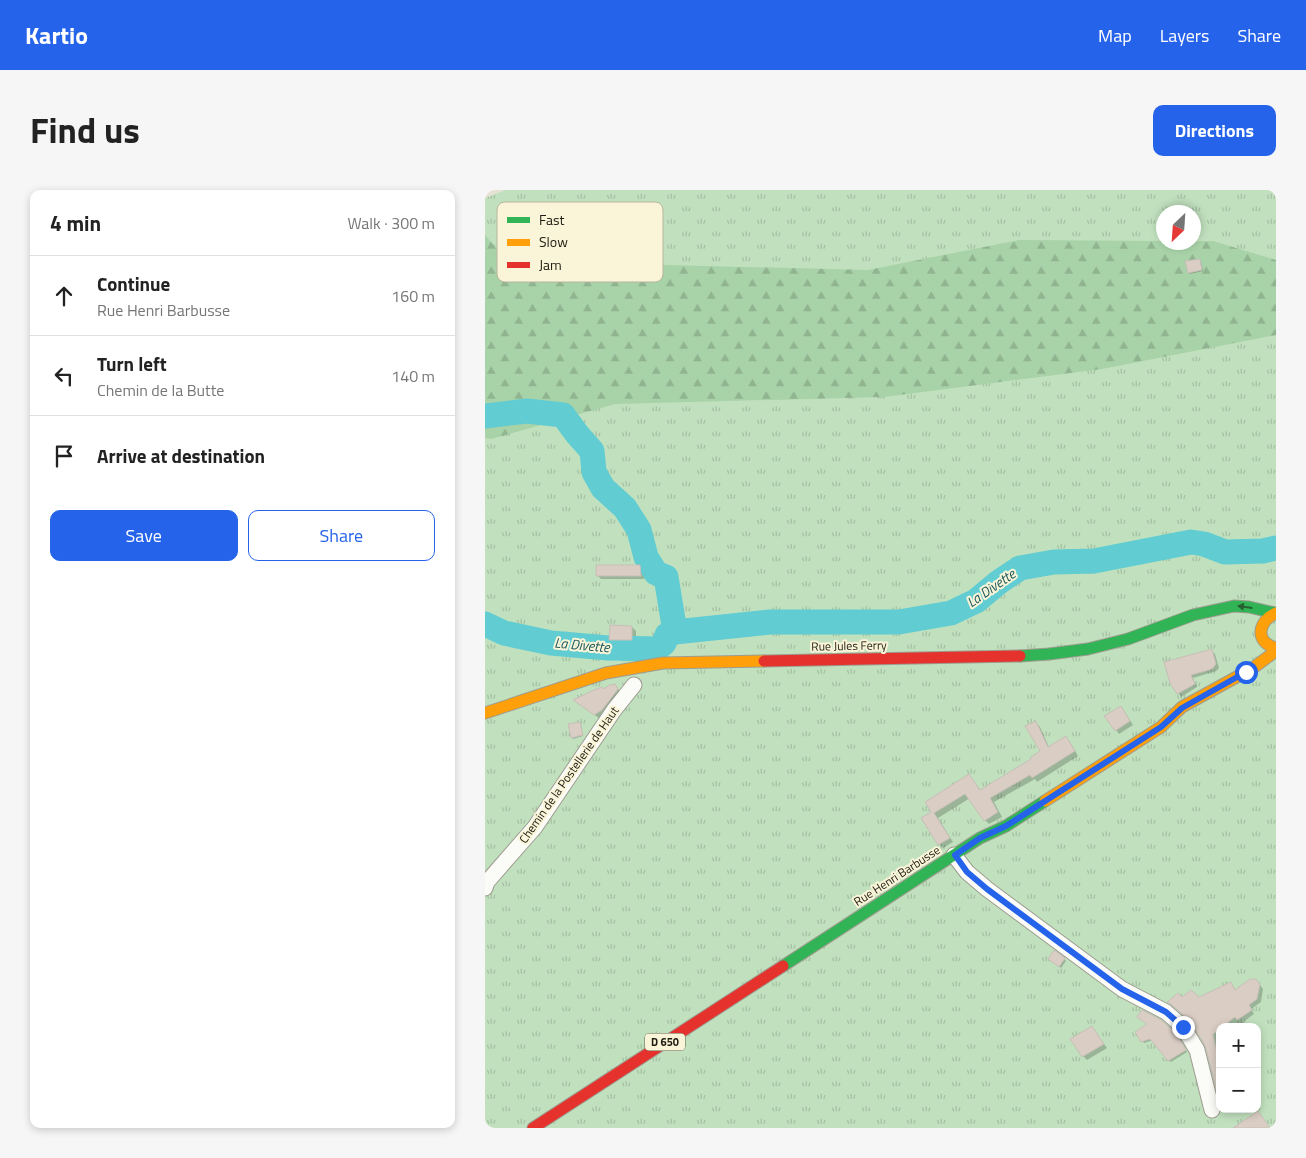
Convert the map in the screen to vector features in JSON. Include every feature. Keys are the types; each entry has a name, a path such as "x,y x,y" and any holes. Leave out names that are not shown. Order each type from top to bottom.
{"main road":[{"name":"Rue Jules Ferry","path":"485,713 606,673 663,663 986,657 1049,654 1088,649 1127,639 1193,614 1234,606 1249,607 1275,613"},
{"name":"Rue Jules Ferry","path":"1215,610 1254,623"},
{"path":"1275,613 1264,620 1254,623 1265,643 1270,648 1276,650"},
{"path":"1246,672 1265,643"},
{"name":"Rue Henri Barbusse","path":"533,1128 980,838 1006,826 1161,727 1182,708 1246,672 1276,650"}],"street":[{"name":"Chemin de la Postellerie de Haut","path":"485,888 487,882 535,827 614,710 634,685"},
{"path":"955,855 967,872 987,889 1122,989 1166,1012 1183,1027 1197,1050 1212,1110"}],"green space":[{"path":"506,190 1276,190 1276,1128 485,1128 485,198"},
{"path":"485,235 497,249 497,282 663,282 663,265 868,270 1019,240 1156,241 1156,250 1201,250 1201,241 1213,241 1276,260 1276,335 1102,369 884,397 615,404 491,439 485,438"}],"building":[{"path":"1200,259 1202,270 1188,273 1185,261"},
{"path":"596,565 640,565 641,576 596,576"},
{"path":"610,625 632,626 632,640 609,640"},
{"path":"1212,649 1216,664 1213,668 1191,675 1195,684 1177,694 1170,683 1164,662"},
{"path":"615,684 618,689 602,710 594,715 573,700 594,690 602,687 603,689"},
{"path":"1121,706 1130,721 1115,731 1104,716"},
{"path":"1036,721 1048,747 1066,736 1075,751 1032,778 1030,775 990,798 998,812 984,821 965,794 934,813 950,838 938,845 921,818 931,812 925,802 969,774 980,790 1031,759 1040,751 1025,726"},
{"path":"580,722 583,735 571,738 568,724"},
{"path":"1054,950 1065,958 1059,967 1048,959"},
{"path":"1250,979 1256,979 1260,984 1257,999 1249,1005 1252,1010 1237,1020 1235,1017 1227,1023 1216,1023 1216,1032 1213,1034 1216,1049 1216,1088 1206,1048 1202,1040 1189,1020 1167,1002 1178,993 1182,997 1191,990 1199,997 1231,982 1235,990"},
{"path":"1142,1010 1161,1020 1176,1033 1186,1050 1168,1061 1150,1039 1141,1042 1135,1032 1147,1024 1137,1017"},
{"path":"1092,1026 1104,1044 1082,1057 1070,1039"},
{"path":"1255,1113 1259,1113 1270,1128 1233,1128"}],"waterway":[{"name":"La Divette","path":"485,416 527,411 563,415 592,451 594,472 603,488 625,508 639,530 646,557 656,573 666,577 675,632"},
{"name":"La Divette","path":"485,624 504,633 551,643 608,648 657,649 664,643 667,635 675,632 770,622 899,622 951,613 976,601 1020,568 1054,562 1094,561 1191,542 1204,544 1225,552 1263,551 1276,548"}],"traffic: fast":[{"path":"1020,656 1088,649 1128,639 1193,615 1234,606 1249,607 1275,613"},
{"path":"783,966 980,838 1006,826 1045,801"}],"traffic: slow":[{"path":"1276,613 1265,621 1261,631 1264,641 1276,648"},
{"path":"1045,801 1161,727 1182,707 1253,668 1276,651"},
{"path":"485,713 606,673 663,663 764,661"}],"traffic: jam":[{"path":"764,661 1020,656"},
{"path":"533,1128 783,966"}],"route":[{"path":"1183,1027 1166,1012 1122,989 987,889 967,872 955,855 980,838 1006,826 1161,727 1182,708 1246,672"}]}
